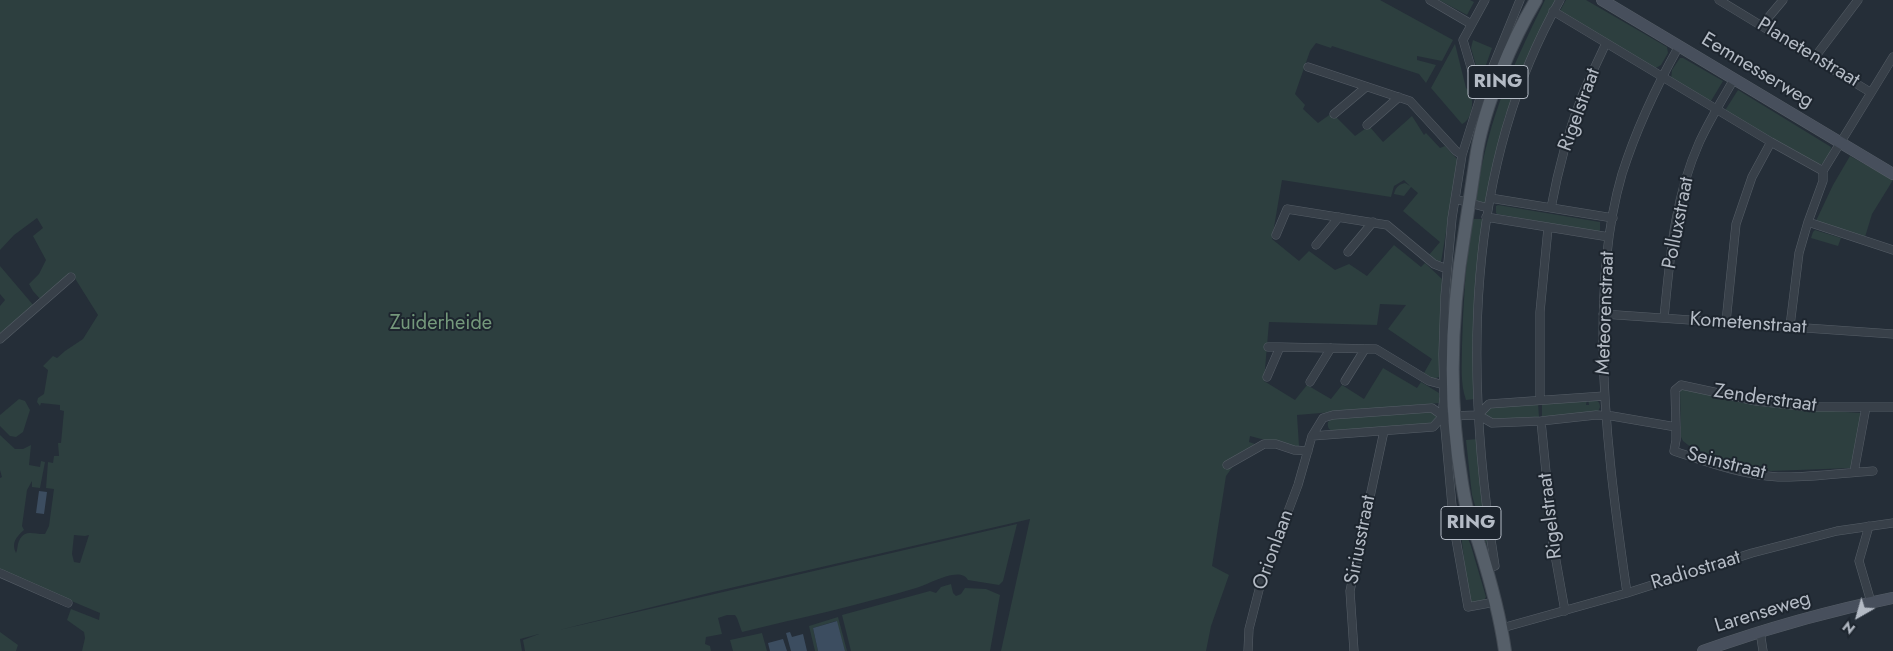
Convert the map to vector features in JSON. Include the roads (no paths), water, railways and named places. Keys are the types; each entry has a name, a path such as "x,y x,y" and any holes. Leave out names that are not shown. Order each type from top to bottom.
{"main road":[{"name":"RING","path":"1505,651 1502,628 1495,602 1470,521 1450,416 1462,200 1471,165 1495,91 1527,15 1531,0"},
{"name":"RING","path":"1527,15 1536,0"}],"street":[{"path":"1430,0 1471,24"},
{"path":"1474,0 1483,2 1463,40 1480,98"},
{"path":"1495,602 1468,607 1454,528 1450,416 1444,384 1444,323 1447,269 1462,200 1462,155 1480,98 1520,0"},
{"path":"1486,569 1495,566 1485,493 1478,415 1476,340 1486,217 1505,132 1524,75 1553,11 1560,0"},
{"name":"Eemnesserweg","path":"1602,0 1893,174"},
{"name":"Planetenstraat","path":"1719,0 1870,92"},
{"path":"1762,25 1783,0"},
{"path":"1815,57 1858,0"},
{"path":"1553,11 1822,171"},
{"name":"Rigelstraat","path":"1551,208 1572,124 1606,44"},
{"name":"Meteorenstraat","path":"1627,593 1613,496 1604,396 1603,314 1610,237 1622,175 1641,123 1662,76 1679,46"},
{"path":"1790,326 1799,253 1823,181 1822,171 1893,57"},
{"path":"1308,68 1410,101 1456,151 1462,155"},
{"name":"Polluxstraat","path":"1664,318 1672,237 1682,191 1699,142 1734,79"},
{"path":"1334,114 1366,87"},
{"path":"1367,126 1398,97"},
{"path":"1726,322 1736,224 1752,177 1771,142"},
{"path":"1490,198 1613,218"},
{"path":"1462,200 1488,208"},
{"path":"1276,235 1287,209 1387,224 1434,264 1447,269"},
{"path":"1316,245 1339,217"},
{"path":"1486,217 1610,237"},
{"path":"1348,252 1373,222"},
{"path":"1808,222 1893,250"},
{"path":"1540,400 1540,312 1548,228"},
{"path":"0,339 71,277"},
{"name":"Kometenstraat","path":"1603,314 1893,334"},
{"path":"1268,347 1376,349 1429,381 1444,384"},
{"path":"1267,377 1280,347"},
{"path":"1310,382 1331,348"},
{"path":"1345,381 1365,348"},
{"name":"Zenderstraat","path":"1676,426 1675,390 1681,386 1756,400 1809,407 1893,407"},
{"name":"Orionlaan","path":"1478,415 1489,404 1604,396"},
{"path":"1854,472 1866,407"},
{"name":"Orionlaan","path":"1248,651 1249,629 1260,586 1312,436 1323,418 1333,415 1432,408 1450,416 1478,415 1492,423 1606,416"},
{"name":"Orionlaan","path":"1312,436 1433,427 1450,416"},
{"name":"Seinstraat","path":"1606,416 1676,426 1674,451 1710,463 1758,474 1778,477 1873,471"},
{"name":"Rigelstraat","path":"1541,421 1553,544 1565,611"},
{"name":"Siriusstraat","path":"1354,651 1350,591 1384,431"},
{"path":"1227,465 1264,444 1276,444 1294,450 1308,451"},
{"name":"Radiostraat","path":"1502,628 1627,593 1752,554 1837,531 1893,523"},
{"path":"1869,526 1859,561 1871,602"},
{"path":"0,573 68,604"},
{"name":"Larenseweg","path":"1703,651 1808,617 1893,598"},
{"path":"1760,631 1763,651"}],"water":[{"path":"39,491 47,492 44,514 36,513"},
{"path":"837,621 845,651 818,651 813,628"},
{"path":"790,632 792,637 803,634 807,651 791,651 786,633"},
{"path":"783,639 787,651 770,651 768,643"}],"park label":[{"name":"Zuiderheide","path":"441,324"}]}
